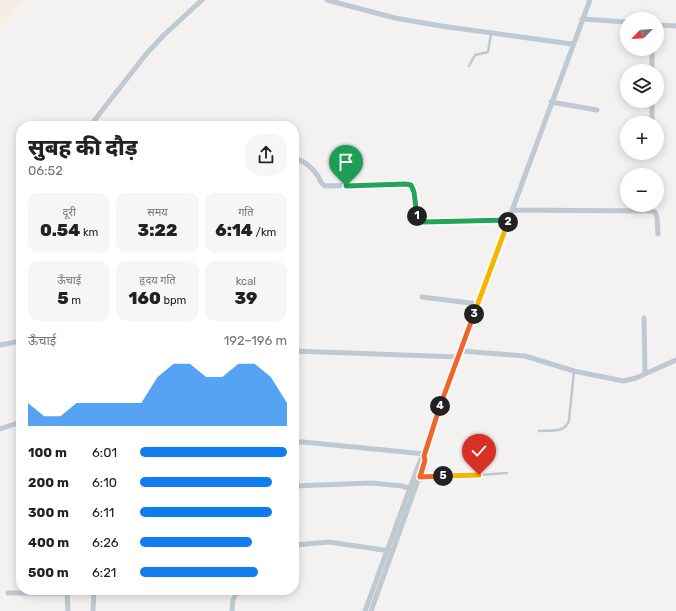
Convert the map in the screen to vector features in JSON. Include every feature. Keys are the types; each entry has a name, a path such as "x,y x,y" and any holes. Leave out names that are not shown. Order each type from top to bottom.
{"street":[{"path":"94,121 147,53 202,0"},
{"path":"327,0 395,18 441,26 572,44"},
{"path":"365,611 390,551 413,489 421,459 424,455 438,410 509,220 572,44 590,0"},
{"path":"582,19 620,22"},
{"path":"664,25 676,26"},
{"path":"552,102 597,110"},
{"path":"299,160 302,160 316,174 325,186 411,185 414,192 416,214 418,220 423,222 509,220"},
{"path":"512,210 652,211 657,217 658,234"},
{"path":"422,297 478,304"},
{"path":"644,318 645,374"},
{"path":"0,346 16,342"},
{"path":"299,351 458,357"},
{"path":"461,351 525,356 574,371 623,382 629,381 676,360"},
{"path":"0,429 16,424"},
{"path":"299,442 424,455"},
{"path":"413,489 420,477 425,460 424,455"},
{"path":"299,486 372,483 413,489"},
{"path":"299,544 329,542 390,551"},
{"path":"371,611 390,551"},
{"path":"8,593 16,593"},
{"path":"67,595 68,611"},
{"path":"93,611 94,595"},
{"path":"232,611 233,600 236,595"}],"lane":[{"path":"469,66 475,55 488,52 491,33"},
{"path":"539,431 561,430 567,426 569,420 574,371"},
{"path":"420,477 466,476 507,472"}],"sand":[{"path":"0,0 24,0 0,27"}],"route":[{"path":"346,186 411,185 414,192 416,214 418,220 423,222 509,220 438,410 424,456 425,460 420,477 479,475"}]}
